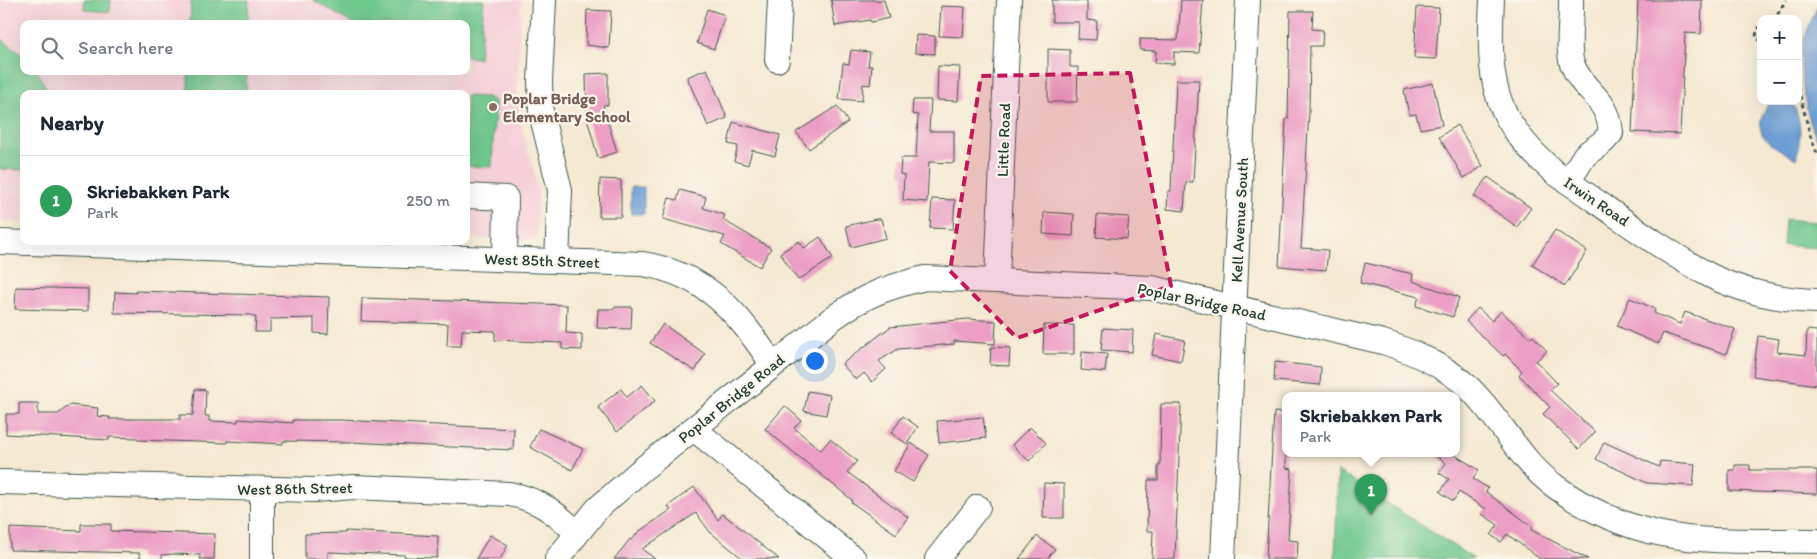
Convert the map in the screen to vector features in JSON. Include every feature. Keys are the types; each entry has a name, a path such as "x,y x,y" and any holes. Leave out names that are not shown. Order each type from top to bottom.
{"street":[{"path":"544,0 540,81 541,113 560,190 557,261"},
{"path":"777,60 780,0"},
{"name":"Little Road","path":"997,280 1009,0"},
{"name":"Kell Avenue South","path":"1223,559 1248,0"},
{"name":"Irwin Road","path":"1492,0 1491,74 1500,103 1514,129 1532,153 1568,182 1708,274 1742,288 1777,297 1817,301"},
{"path":"1568,182 1585,155 1603,142 1611,132 1610,118 1604,104 1579,78 1572,65 1571,0"},
{"path":"470,196 506,198 505,259"},
{"name":"West 85th Street","path":"0,242 20,242"},
{"name":"West 85th Street","path":"198,245 397,248 505,259 643,264 668,268 690,277 711,290 763,349 773,365"},
{"name":"Poplar Bridge Road","path":"557,559 597,509 640,471 773,365 860,299 892,286 925,278 1152,288 1383,342 1414,352 1443,368 1469,388 1528,461 1555,487 1591,508 1625,524 1662,534 1703,538 1817,542"},
{"path":"694,429 854,559"},
{"name":"West 86th Street","path":"0,482 314,490 354,487 509,494 526,497 542,503 578,532"},
{"path":"262,489 262,559"},
{"path":"937,559 978,507"}],"path":[{"path":"1777,15 1786,0"},
{"path":"1802,103 1810,138 1817,153"}],"highlighted area":[{"path":"1130,73 1171,286 1017,338 950,271 981,76"}],"shaded area":[{"name":"Poplar Bridge Elementary School","path":"0,0 521,0 517,87 520,121 538,187 537,240 470,238 470,90 20,90 20,222 0,222"}],"green space":[{"path":"84,0 111,0 110,12 84,10"},
{"path":"191,0 249,0 248,20 190,20"},
{"path":"313,0 484,0 479,59 470,57 470,20 346,20"},
{"path":"0,38 20,53 20,75 39,75 48,90 20,90 20,170 0,169"},
{"path":"188,75 247,75 246,90 188,90"},
{"path":"470,96 488,97 495,102 492,167 470,166"},
{"path":"1785,219 1817,222 1817,248 1783,245"},
{"path":"1338,471 1474,559 1335,559"}],"water":[{"path":"1817,6 1817,139 1810,121 1802,83 1802,47"},
{"path":"1768,105 1794,105 1800,130 1796,159 1777,148 1764,137 1761,130 1761,122"},
{"path":"631,187 644,187 644,214 631,214"}],"building":[{"path":"831,0 884,0 889,18 835,26"},
{"path":"1052,0 1087,1 1087,20 1097,21 1096,40 1078,39 1079,22 1052,22"},
{"path":"1181,0 1203,0 1199,53 1174,52 1174,64 1155,63 1156,51 1140,50 1140,39 1178,40"},
{"path":"1638,0 1702,0 1701,34 1685,33 1680,134 1632,132"},
{"path":"941,6 965,7 963,37 939,36"},
{"path":"1417,7 1439,8 1436,59 1414,58"},
{"path":"707,9 725,15 714,49 697,43"},
{"path":"587,10 611,11 609,48 586,45"},
{"path":"1290,11 1313,11 1312,29 1323,30 1322,46 1310,46 1309,113 1301,248 1328,250 1326,270 1279,266 1286,119 1288,119"},
{"path":"916,35 935,36 935,54 915,53"},
{"path":"1048,49 1070,50 1070,67 1078,67 1077,102 1048,102"},
{"path":"851,50 870,52 868,66 872,66 870,85 863,84 862,101 839,99 843,63 849,64"},
{"path":"938,66 960,67 958,101 937,100"},
{"path":"707,69 727,118 708,126 687,77"},
{"path":"608,73 608,105 603,105 617,152 598,158 587,118 586,74"},
{"path":"1176,80 1199,80 1193,182 1186,182 1184,211 1167,209 1168,191 1171,191"},
{"path":"1433,83 1442,125 1420,129 1416,114 1409,115 1404,90"},
{"path":"913,100 931,100 929,131 954,131 954,163 929,162 927,202 903,200 904,175 900,174 901,158 916,158 918,115 912,114"},
{"path":"837,106 848,122 809,149 796,132"},
{"path":"733,122 780,135 775,156 752,150 748,165 734,161 738,146 728,144"},
{"path":"1457,125 1483,166 1464,178 1439,137"},
{"path":"1488,177 1531,208 1517,227 1474,196"},
{"path":"600,179 621,180 621,217 599,217"},
{"path":"680,190 706,197 703,208 725,215 723,220 771,248 760,267 721,244 725,236 663,219 669,198 677,200"},
{"path":"932,199 955,200 953,229 930,228"},
{"path":"1044,212 1074,214 1073,236 1043,234"},
{"path":"1097,215 1129,217 1127,239 1096,237"},
{"path":"881,219 886,238 851,247 846,226"},
{"path":"1555,230 1587,251 1565,286 1532,265"},
{"path":"820,237 833,258 798,280 780,253 799,241 804,248"},
{"path":"1365,263 1413,274 1412,281 1459,297 1453,317 1416,306 1419,297 1360,283"},
{"path":"16,287 88,289 88,311 15,309"},
{"path":"136,291 329,297 328,334 314,333 314,318 270,319 270,332 255,332 256,317 251,315 114,313 115,292 136,293"},
{"path":"362,298 567,305 566,333 582,334 582,350 562,349 562,343 495,340 495,331 462,330 461,346 447,346 448,324 361,321"},
{"path":"1630,298 1655,309 1654,313 1680,324 1685,312 1735,329 1726,354 1663,333 1658,344 1617,326"},
{"path":"614,307 632,307 631,329 597,328 598,309 614,309"},
{"path":"1478,308 1492,321 1501,311 1530,338 1533,336 1547,351 1536,361 1557,383 1550,390 1595,432 1579,449 1543,414 1550,407 1519,375 1522,371 1466,321"},
{"path":"967,319 996,321 995,344 954,341 954,344 898,349 879,361 886,369 872,382 864,373 856,380 842,364 890,327"},
{"path":"663,324 705,354 695,371 650,343"},
{"path":"1044,325 1074,325 1074,354 1043,354"},
{"path":"1103,328 1133,330 1132,352 1101,350"},
{"path":"1807,330 1817,331 1817,385 1753,376 1758,336 1779,339 1777,352 1806,355"},
{"path":"1156,334 1185,340 1181,361 1152,355"},
{"path":"991,347 1010,348 1009,366 990,365"},
{"path":"1082,352 1107,354 1105,372 1081,370"},
{"path":"1275,362 1321,367 1320,385 1274,381"},
{"path":"642,385 655,401 617,432 598,407 621,389 627,397"},
{"path":"195,389 206,390 205,416 209,416 209,421 238,422 238,419 293,423 293,420 341,420 514,429 513,450 350,442 283,441 283,444 227,441 227,443 138,440 138,438 109,437 109,440 6,434 6,414 19,414 19,403 38,403 38,414 58,414 70,405 98,408 97,416 110,417 109,419 180,419 180,415 193,415"},
{"path":"808,391 830,395 826,415 804,411"},
{"path":"1161,404 1181,404 1175,559 1152,559 1153,531 1147,531 1148,480 1158,480 1158,466 1160,466"},
{"path":"785,406 801,420 794,428 821,450 830,439 857,461 847,472 908,517 896,534 851,502 852,500 765,429"},
{"path":"1274,412 1282,413 1282,457 1286,457 1286,468 1292,469 1288,540 1298,541 1297,559 1266,559"},
{"path":"903,416 918,427 907,444 891,433"},
{"path":"983,417 986,438 939,443 937,421"},
{"path":"1030,427 1046,443 1029,461 1012,445"},
{"path":"539,429 583,449 572,470 530,447"},
{"path":"1604,442 1659,467 1660,461 1695,464 1693,486 1647,483 1596,459"},
{"path":"911,443 929,455 913,482 894,471"},
{"path":"1437,457 1458,457 1479,470 1473,479 1488,488 1486,492 1533,527 1531,530 1588,559 1540,559 1507,534 1501,542 1491,535 1498,525 1482,514 1486,509 1459,492 1453,501 1440,492 1449,479 1439,473 1446,463"},
{"path":"1735,465 1750,465 1750,470 1817,470 1817,494 1729,491 1729,470 1735,470"},
{"path":"1044,483 1064,484 1064,518 1043,518"},
{"path":"694,487 718,520 723,514 779,559 743,559 710,532 696,513 642,549 655,559 614,559 630,539 632,540 638,532 671,510 668,506"},
{"path":"81,524 111,524 111,531 215,534 214,559 200,559 200,555 173,554 162,555 162,559 148,559 140,558 140,553 10,550 10,528 81,531"},
{"path":"346,531 438,536 437,558 328,552 328,559 305,559 305,534 346,533"},
{"path":"490,535 508,545 500,559 476,559"},
{"path":"1037,536 1055,549 1047,559 1019,559"}],"place":[{"name":"Poplar Bridge Elementary School","path":"493,107"},
{"name":"Skriebakken Park","path":"1371,515"}]}
